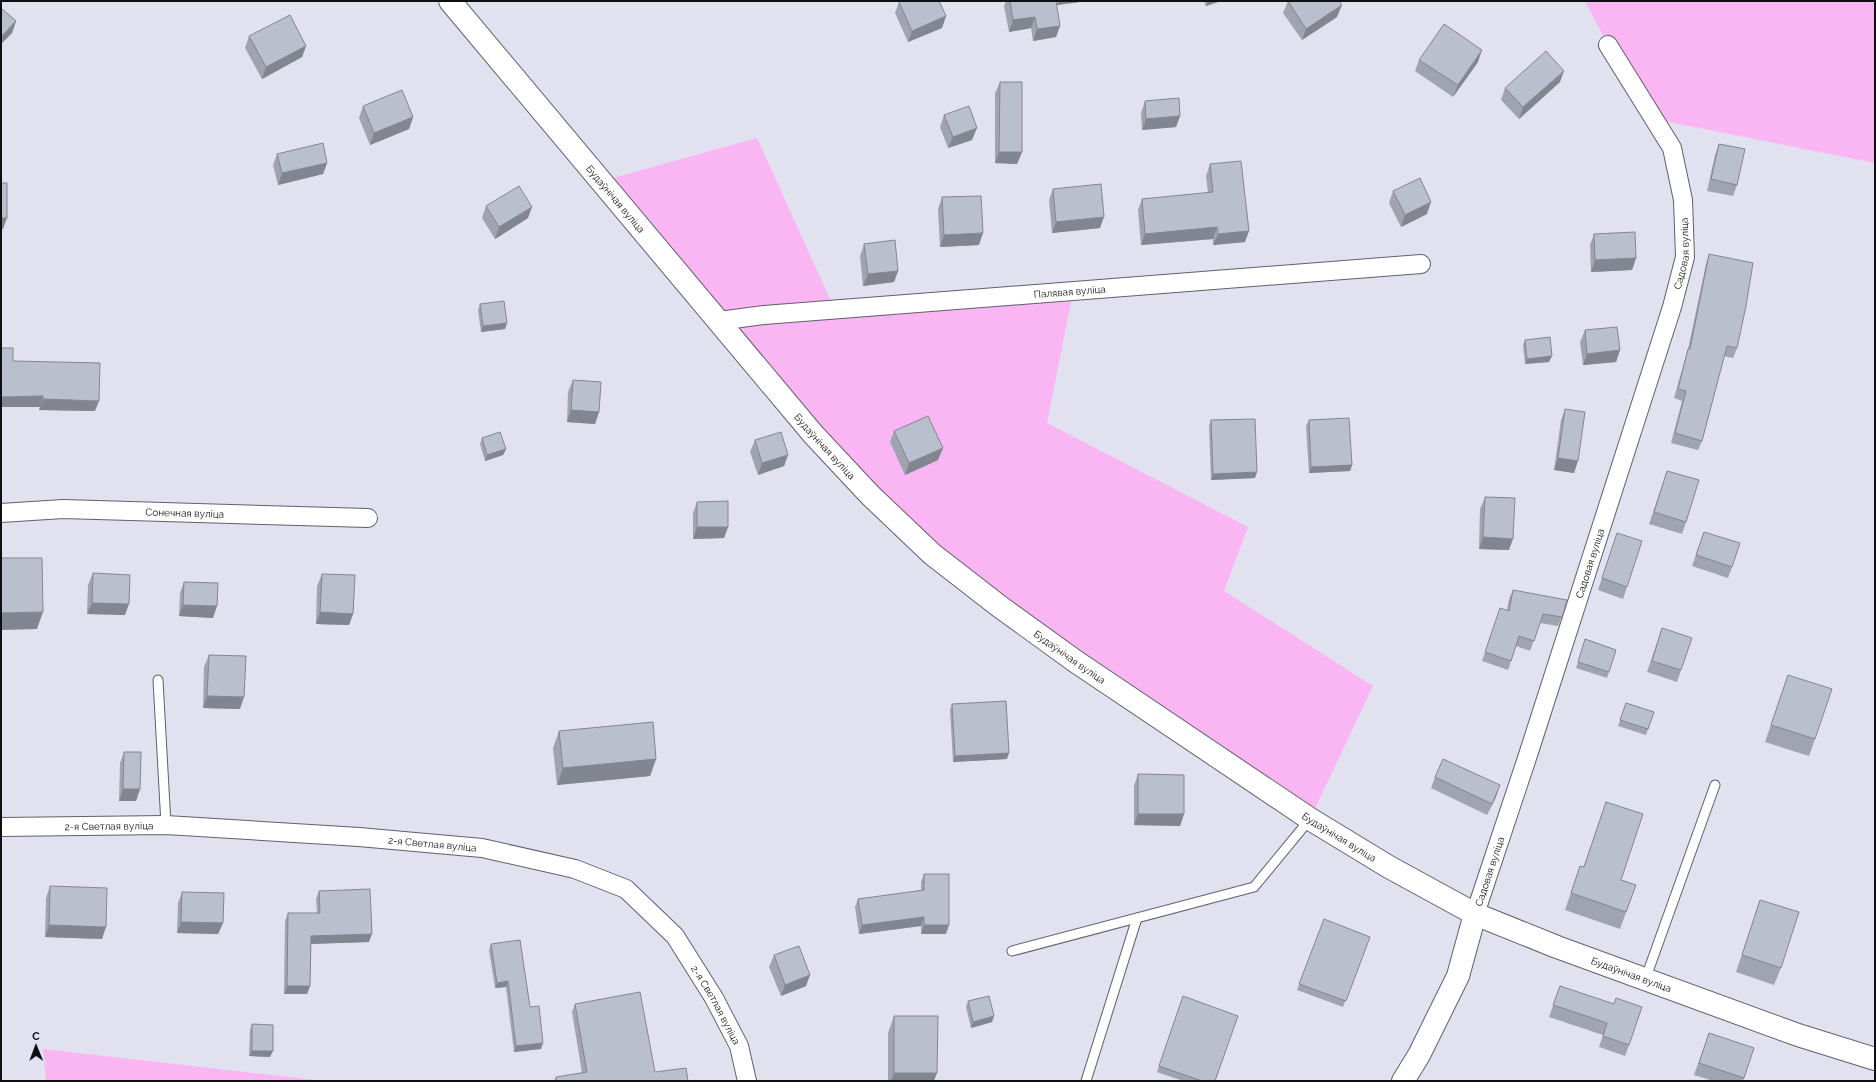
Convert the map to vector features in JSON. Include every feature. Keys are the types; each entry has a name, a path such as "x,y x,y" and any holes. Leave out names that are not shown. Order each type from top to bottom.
{"main road":[{"name":"Будаўнічая вуліца","path":"450,1 813,434 870,495 932,554 999,606 1076,661 1310,819 1389,867 1474,914 1645,980 1798,1035 1875,1059"},
{"name":"Садовая вуліца","path":"1403,1081 1418,1055 1458,976 1474,914"}],"street":[{"name":"Садовая вуліца","path":"1474,914 1504,829 1670,315 1685,257 1683,200 1672,148 1608,45"},
{"name":"Палявая вуліца","path":"719,321 764,315 1421,264"},
{"name":"Сонечная вуліца","path":"1,513 63,509 368,518"},
{"name":"2-я Светлая вуліца","path":"1,827 166,825 359,837 482,848 575,869 626,889 675,936 714,998 739,1046 747,1081"}],"lane":[{"path":"158,680 166,825"},
{"path":"1645,980 1715,785"},
{"path":"1012,951 1254,887 1310,819"},
{"path":"1086,1081 1137,918"}],"shaded area":[{"path":"1585,1 1875,1 1875,163 1654,119 1608,45"},
{"path":"757,138 835,310 1073,292 1047,423 1248,527 1224,591 1373,686 1310,819 932,554 602,181"},
{"path":"43,1049 325,1081 46,1081"}],"building":[{"path":"939,1 946,16 912,31 899,2"},
{"path":"1010,1 1056,1 1060,26 1037,29 1035,17 1013,20"},
{"path":"1288,1 1339,1 1342,5 1306,29"},
{"path":"1,8 16,21 3,35 1,33"},
{"path":"290,15 306,46 266,67 249,36"},
{"path":"1444,24 1482,50 1458,85 1419,60"},
{"path":"1546,51 1564,71 1523,107 1505,88"},
{"path":"1000,82 1022,82 1022,152 999,152"},
{"path":"402,90 413,117 374,133 363,106"},
{"path":"1179,98 1180,116 1146,119 1145,101"},
{"path":"969,106 977,128 953,137 944,115"},
{"path":"323,143 327,163 282,173 277,154"},
{"path":"1719,144 1745,149 1737,185 1711,179"},
{"path":"1241,161 1249,231 1218,234 1217,227 1145,234 1142,199 1213,192 1210,164"},
{"path":"1420,178 1431,202 1405,215 1393,191"},
{"path":"1,183 7,183 7,218 1,218"},
{"path":"1101,184 1104,217 1056,222 1053,189"},
{"path":"519,186 532,207 499,227 486,206"},
{"path":"981,196 983,233 944,235 942,197"},
{"path":"1635,232 1636,258 1595,260 1594,234"},
{"path":"895,240 898,271 868,274 864,244"},
{"path":"1709,254 1753,263 1737,348 1727,346 1702,441 1675,433 1686,391 1678,389 1688,349 1690,349"},
{"path":"504,301 507,323 483,326 480,304"},
{"path":"1617,327 1620,350 1587,354 1585,330"},
{"path":"1550,337 1552,356 1527,359 1525,340"},
{"path":"1,348 13,348 13,361 100,363 99,401 43,399 43,396 1,397"},
{"path":"573,380 601,382 599,412 571,410"},
{"path":"1565,409 1585,412 1578,461 1558,458"},
{"path":"928,416 943,448 909,463 894,431"},
{"path":"1349,418 1352,465 1311,467 1309,420"},
{"path":"1255,419 1257,472 1213,474 1211,420"},
{"path":"500,432 506,449 487,455 482,438"},
{"path":"781,432 788,455 762,463 755,440"},
{"path":"1667,471 1699,480 1686,522 1654,512"},
{"path":"1485,497 1515,498 1513,539 1483,537"},
{"path":"728,501 728,527 697,527 697,502"},
{"path":"1704,532 1740,543 1732,567 1696,555"},
{"path":"1617,533 1642,541 1627,587 1602,578"},
{"path":"1,558 42,558 43,612 1,613"},
{"path":"93,573 130,575 129,604 92,603"},
{"path":"322,574 355,575 353,614 320,612"},
{"path":"184,582 218,583 217,606 183,605"},
{"path":"1513,590 1567,600 1562,617 1543,614 1534,641 1519,636 1511,661 1485,652 1500,608 1509,611"},
{"path":"1662,628 1692,638 1681,670 1652,661"},
{"path":"1585,639 1616,650 1609,672 1578,662"},
{"path":"209,655 246,656 244,697 207,696"},
{"path":"1788,675 1832,689 1815,739 1771,725"},
{"path":"1006,701 1009,753 955,756 952,704"},
{"path":"1626,703 1654,712 1648,729 1620,720"},
{"path":"653,722 656,759 563,768 559,731"},
{"path":"124,752 141,752 140,789 123,789"},
{"path":"1443,759 1500,785 1492,804 1435,777"},
{"path":"1138,774 1184,775 1184,814 1138,814"},
{"path":"1606,802 1643,814 1621,880 1636,885 1626,912 1571,893 1580,866 1584,867"},
{"path":"924,874 949,874 949,925 924,925 924,917 862,925 858,899 924,890"},
{"path":"50,886 107,888 106,927 49,925"},
{"path":"370,889 372,934 311,936 310,986 287,986 288,913 320,913 319,891"},
{"path":"182,892 224,893 223,923 181,922"},
{"path":"1760,900 1799,912 1781,968 1742,955"},
{"path":"1324,919 1370,937 1346,1001 1299,984"},
{"path":"520,940 530,1007 539,1006 543,1043 516,1046 508,981 497,983 491,944"},
{"path":"799,946 810,975 785,985 774,955"},
{"path":"1560,986 1614,1004 1616,998 1642,1007 1629,1045 1603,1036 1607,1023 1553,1005"},
{"path":"640,992 655,1072 686,1068 688,1081 556,1081 556,1077 587,1072 575,1004"},
{"path":"989,996 994,1016 973,1022 968,1001"},
{"path":"1183,996 1238,1016 1215,1081 1202,1081 1159,1066"},
{"path":"894,1016 938,1016 937,1073 894,1073"},
{"path":"252,1024 273,1025 273,1051 252,1051"},
{"path":"1709,1033 1754,1048 1744,1078 1699,1063"}]}
